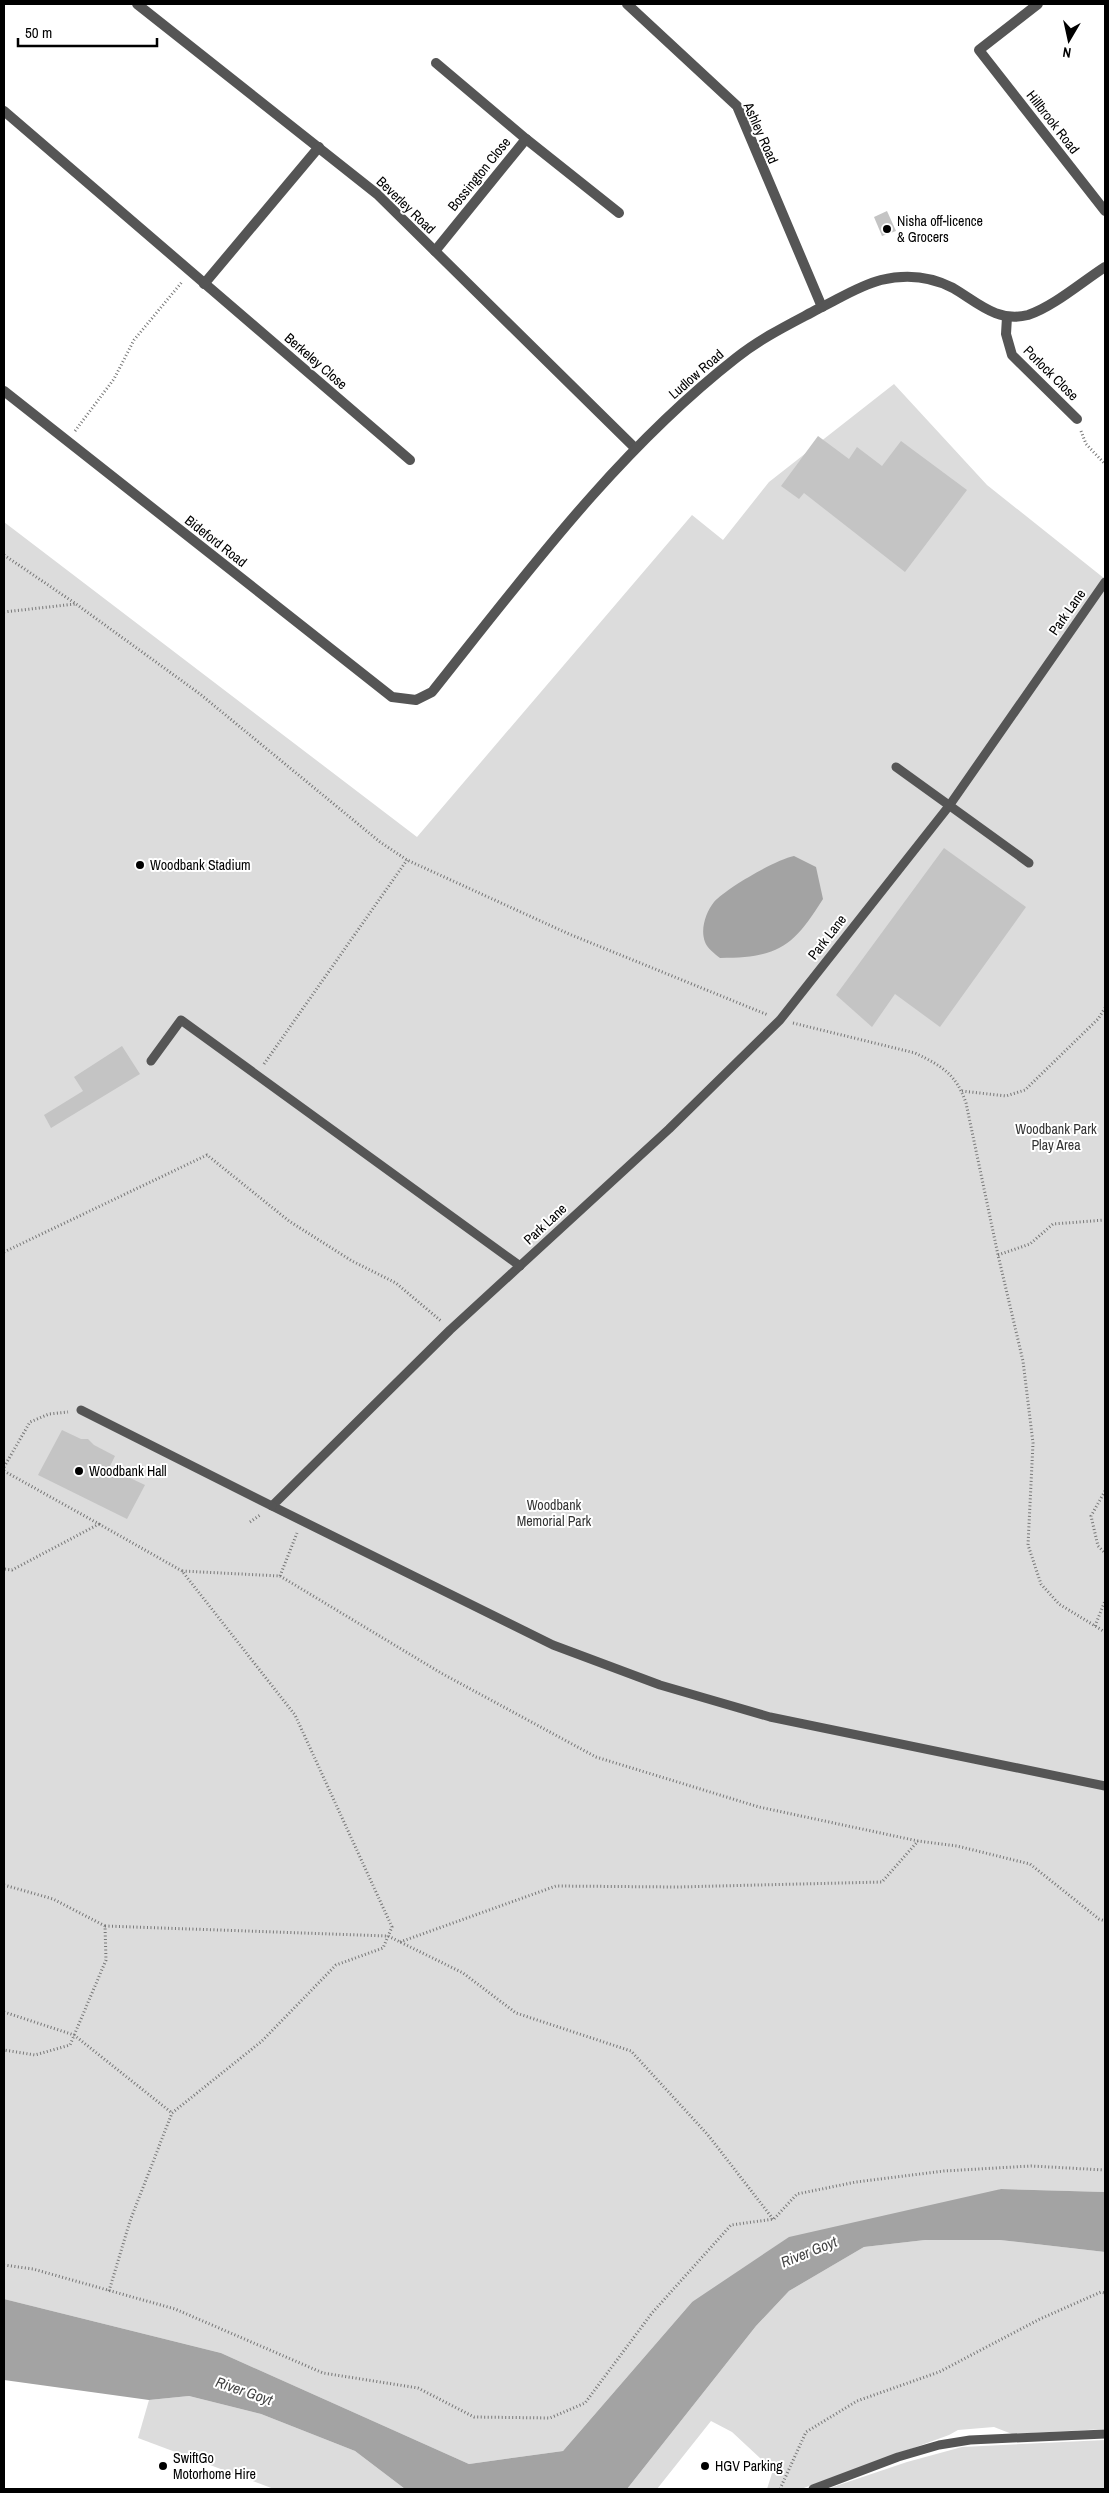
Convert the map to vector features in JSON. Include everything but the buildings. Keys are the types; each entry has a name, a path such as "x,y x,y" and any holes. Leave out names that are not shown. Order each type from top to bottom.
{"street":[{"name":"Ashley Road","path":"627,4 737,106 822,307"},
{"name":"Hillbrook Road","path":"1038,4 979,50 1105,211"},
{"name":"Beverley Road","path":"144,6 377,194 635,448"},
{"name":"Bossington Close","path":"436,63 526,139 619,213"},
{"name":"Berkeley Close","path":"4,111 410,460"},
{"name":"Bossington Close","path":"434,251 526,139"},
{"path":"204,284 319,147"},
{"name":"Ludlow Road","path":"416,700 432,692 536,562 635,448 684,402 737,357 777,330 860,287 898,276 914,276 952,288 987,311 1007,316 1026,315 1040,310 1105,267"},
{"name":"Porlock Close","path":"1007,316 1006,334 1012,355 1077,418"},
{"name":"Bideford Road","path":"4,391 392,697 416,700"}],"lane":[{"name":"Park Lane","path":"272,1506 450,1330 669,1129 780,1020 949,806 1105,582"},
{"path":"896,767 1029,863"},
{"path":"151,1061 181,1020 520,1266"},
{"path":"81,1410 553,1645 660,1685 770,1717 1105,1786"},
{"path":"814,2489 898,2457 939,2445 970,2440 1105,2434"}],"path":[{"path":"67,441 114,379 134,340 191,272"},
{"path":"1077,418 1086,444 1105,464"},
{"path":"4,555 76,604 200,694 380,842 407,860 569,934 780,1020 915,1053 932,1061 950,1074 962,1091 1023,1361 1033,1443 1028,1545 1040,1584 1059,1604 1105,1632"},
{"path":"4,612 76,604"},
{"path":"256,1074 407,860"},
{"path":"962,1091 1006,1096 1025,1090 1098,1019 1105,1008"},
{"path":"4,1252 207,1155 290,1221 352,1260 396,1283 450,1330"},
{"path":"998,1255 1030,1244 1052,1224 1105,1220"},
{"path":"81,1410 50,1414 30,1422 4,1469 182,1571 295,1715 392,1927 383,1948 336,1964 262,2041 172,2113 130,2221 109,2291"},
{"path":"1105,1491 1091,1516 1098,1546 1105,1553"},
{"path":"280,1576 302,1520"},
{"path":"4,1570 12,1570 99,1524"},
{"path":"182,1571 280,1576 442,1674 596,1757 759,1807 918,1841 957,1846 1030,1864 1099,1919 1105,1921"},
{"path":"1095,1626 1105,1601"},
{"path":"400,1942 556,1886 677,1887 882,1882 918,1841"},
{"path":"4,1885 53,1899 105,1926 388,1936 463,1973 516,2013 631,2051 708,2135 774,2219"},
{"path":"4,2050 35,2055 70,2044 106,1960 105,1926"},
{"path":"4,2012 74,2036 172,2113"},
{"path":"4,2265 33,2269 175,2309 323,2373 418,2388 474,2417 550,2418 585,2403 652,2313 732,2225 774,2219 798,2194 856,2182 944,2171 1031,2166 1105,2170"},
{"path":"780,2489 806,2432 857,2401 939,2372 1040,2319 1101,2292 1105,2293"}],"green space":[{"name":"Woodbank Memorial Park","path":"894,384 987,485 1105,579 1105,2192 1001,2189 692,2302 563,2451 469,2464 221,2353 4,2299 4,522 417,837 692,515 723,540 769,482"},
{"path":"925,2240 1000,2240 1105,2252 1105,2429 1012,2434 994,2427 958,2430 949,2435 801,2489 767,2489 773,2470 732,2432 711,2421 657,2489 627,2489 756,2326 789,2291 864,2247"},
{"path":"189,2396 261,2414 355,2451 405,2489 274,2489 138,2438 149,2400"},
{"path":"1105,2440 1105,2489 827,2489 907,2462 962,2447"}],"water":[{"path":"794,856 816,867 823,899 793,939 770,952 756,956 720,958 711,951 705,942 703,932 705,921 714,902 729,889 752,875"},
{"name":"River Goyt","path":"1001,2189 1105,2192 1105,2252 1000,2240 925,2240 864,2247 789,2291 756,2326 627,2489 405,2489 355,2451 261,2414 189,2396 149,2400 4,2380 4,2299 221,2353 469,2464 563,2451 692,2302 789,2237"}],"place":[{"name":"Nisha off-licence & Grocers","path":"887,229"},
{"name":"Woodbank Stadium","path":"140,865"},
{"name":"Woodbank Hall","path":"79,1471"},
{"name":"SwiftGo Motorhome Hire","path":"163,2466"},
{"name":"HGV Parking","path":"705,2466"}],"park label":[{"name":"Woodbank Park Play Area","path":"1056,1138"}]}
